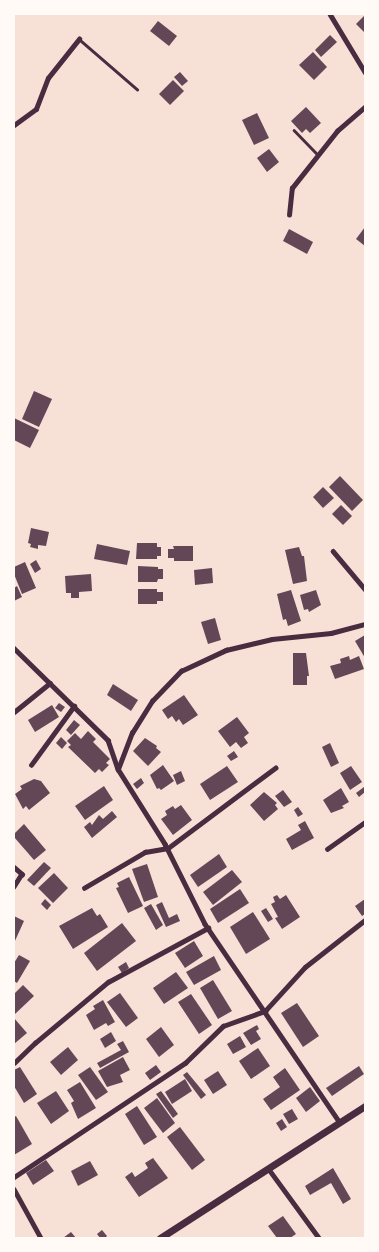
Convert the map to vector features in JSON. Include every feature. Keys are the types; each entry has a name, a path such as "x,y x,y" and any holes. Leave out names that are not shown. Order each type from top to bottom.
{"main road":[{"path":"160,1238 365,1106"}],"street":[{"path":"330,14 365,72"},
{"path":"14,125 36,110 48,78 79,39"},
{"path":"289,215 292,188 337,131 365,107"},
{"path":"333,551 365,589"},
{"path":"118,769 132,733 152,701 181,670 226,650 272,639 348,630 365,624"},
{"path":"14,648 108,740 118,769 168,848 208,928 340,1123"},
{"path":"14,712 50,683"},
{"path":"32,765 74,706"},
{"path":"84,888 145,852 168,848 275,768"},
{"path":"326,849 365,822"},
{"path":"14,867 22,874 14,887"},
{"path":"14,1177 186,1062 223,1026 265,1011 304,967 365,920"},
{"path":"14,1063 34,1043 108,982 208,928"},
{"path":"268,1168 319,1238"},
{"path":"14,1189 41,1238"}],"lane":[{"path":"79,39 137,89"},
{"path":"294,130 318,156"}],"building":[{"path":"365,15 365,33 356,24"},
{"path":"158,21 177,36 169,46 150,31"},
{"path":"330,35 337,42 321,57 315,50"},
{"path":"313,52 327,67 314,80 299,65"},
{"path":"180,72 188,81 182,86 174,77"},
{"path":"173,80 184,91 170,105 159,94"},
{"path":"306,107 321,123 310,133 306,129 302,133 291,121"},
{"path":"257,113 269,138 254,145 242,120"},
{"path":"269,149 279,162 267,172 257,158"},
{"path":"365,227 365,246 356,239"},
{"path":"289,229 313,242 307,254 283,241"},
{"path":"34,391 52,399 39,427 22,419"},
{"path":"14,418 39,430 30,448 14,440"},
{"path":"340,476 363,500 352,511 329,487"},
{"path":"323,487 334,498 323,508 313,497"},
{"path":"341,505 352,516 343,525 332,514"},
{"path":"31,528 49,532 46,546 38,545 38,549 30,547 31,544 28,543"},
{"path":"137,543 157,543 157,547 161,547 161,556 157,556 157,559 136,559"},
{"path":"97,544 130,551 127,565 94,559"},
{"path":"173,546 193,546 193,561 174,561 174,558 168,558 168,549 174,549"},
{"path":"299,547 302,556 304,556 307,581 293,584 285,550"},
{"path":"36,560 41,569 35,573 30,564"},
{"path":"25,562 36,588 22,594 14,574 14,567"},
{"path":"138,566 163,569 163,579 158,579 157,582 138,582"},
{"path":"212,568 213,583 195,585 194,570"},
{"path":"91,574 92,591 79,592 79,598 71,598 71,593 66,593 65,576"},
{"path":"17,586 22,597 14,601 14,588"},
{"path":"138,589 157,589 157,592 163,592 163,601 157,601 157,604 138,604"},
{"path":"291,590 301,621 288,626 286,619 283,620 277,594"},
{"path":"316,590 321,605 309,612 308,609 304,610 300,595"},
{"path":"215,618 221,640 208,644 201,622"},
{"path":"365,635 365,658 355,641"},
{"path":"293,653 306,653 309,676 307,676 307,685 293,685"},
{"path":"349,656 350,660 359,656 364,669 335,679 330,666 341,663 340,659"},
{"path":"113,684 138,700 131,711 107,695"},
{"path":"184,695 198,715 183,725 179,719 176,722 172,716 168,719 162,710"},
{"path":"59,703 65,707 61,712 55,708"},
{"path":"52,705 59,717 35,732 28,720"},
{"path":"237,717 249,733 244,737 248,743 241,748 236,742 230,747 218,731"},
{"path":"74,720 80,725 71,735 66,730"},
{"path":"88,731 96,739 93,742 110,759 106,763 109,765 102,772 99,769 95,773 68,747 71,745 67,741 75,733 81,739"},
{"path":"61,737 67,743 62,749 56,743"},
{"path":"145,738 157,746 156,748 161,752 148,766 133,751"},
{"path":"330,743 339,763 331,767 322,747"},
{"path":"234,751 238,757 231,761 227,756"},
{"path":"163,765 174,781 161,790 157,789 150,775"},
{"path":"227,766 238,782 210,800 200,784"},
{"path":"351,766 362,782 350,790 340,773"},
{"path":"181,771 185,781 177,785 173,775"},
{"path":"141,778 144,783 137,789 133,784"},
{"path":"34,779 41,781 50,793 29,810 26,806 23,809 15,794 22,789 20,786"},
{"path":"104,786 113,800 85,820 75,806"},
{"path":"364,787 365,792 359,797 356,793"},
{"path":"341,788 349,802 342,806 344,808 331,813 323,800"},
{"path":"283,790 292,802 284,807 275,796"},
{"path":"264,792 277,803 275,805 278,809 264,821 250,805"},
{"path":"181,805 192,820 173,835 161,819 167,815 165,811 173,806 175,809"},
{"path":"298,807 303,814 298,817 294,810"},
{"path":"112,811 117,817 92,838 84,827 90,822 92,825 99,815 103,819"},
{"path":"305,821 314,838 292,850 286,839 301,830 298,825"},
{"path":"24,824 46,850 34,860 14,837 14,834"},
{"path":"219,854 227,867 198,887 190,875"},
{"path":"44,862 51,868 34,886 27,880"},
{"path":"147,864 158,897 144,902 132,869"},
{"path":"232,870 242,882 213,905 203,892"},
{"path":"54,873 68,888 53,903 38,888"},
{"path":"129,877 143,906 128,913 116,888 119,887 117,883"},
{"path":"240,889 249,903 218,923 210,909"},
{"path":"277,895 280,899 286,895 300,917 282,929 275,918 278,917 271,904 275,902 273,897"},
{"path":"45,899 51,905 47,910 41,904"},
{"path":"365,899 365,914 362,916 355,906"},
{"path":"162,902 169,918 177,914 180,921 166,927 156,905"},
{"path":"151,904 163,925 156,930 144,908"},
{"path":"92,908 97,916 100,914 108,927 73,949 59,926"},
{"path":"266,908 273,919 268,922 261,911"},
{"path":"253,912 270,939 246,954 230,927"},
{"path":"14,916 24,921 14,943"},
{"path":"122,923 136,941 97,971 84,953"},
{"path":"194,941 203,956 185,968 175,953"},
{"path":"19,955 30,961 17,983 14,981 14,963"},
{"path":"214,956 221,970 194,985 186,972"},
{"path":"126,962 129,968 122,973 118,967"},
{"path":"176,972 188,988 164,1004 153,988"},
{"path":"213,980 232,1011 218,1019 200,988"},
{"path":"23,985 34,996 15,1014 14,994"},
{"path":"120,993 138,1018 126,1027 107,1002"},
{"path":"191,994 212,1025 199,1034 178,1002"},
{"path":"103,1000 115,1022 108,1026 106,1023 94,1030 86,1015 95,1009 93,1006"},
{"path":"297,1003 319,1036 303,1047 281,1013"},
{"path":"14,1018 27,1033 14,1044"},
{"path":"257,1025 259,1029 256,1031 261,1039 251,1045 243,1033"},
{"path":"161,1027 174,1045 159,1057 146,1039"},
{"path":"111,1032 116,1041 105,1048 100,1039"},
{"path":"240,1036 246,1047 233,1054 227,1044"},
{"path":"123,1041 129,1052 100,1068 97,1063 121,1050 117,1044"},
{"path":"68,1047 78,1060 61,1075 50,1062"},
{"path":"258,1048 270,1066 251,1079 239,1061"},
{"path":"123,1057 130,1070 120,1075 123,1082 107,1087 98,1071"},
{"path":"156,1065 161,1072 150,1080 145,1073"},
{"path":"359,1066 364,1074 332,1096 326,1088"},
{"path":"20,1067 37,1094 24,1103 14,1086 14,1070"},
{"path":"90,1067 108,1092 96,1100 78,1075"},
{"path":"285,1068 300,1090 271,1110 263,1099 280,1087 273,1077"},
{"path":"218,1071 227,1085 213,1094 204,1080"},
{"path":"187,1072 206,1095 201,1099 183,1075"},
{"path":"185,1079 192,1091 172,1104 165,1092"},
{"path":"80,1082 96,1108 78,1119 71,1103 74,1101 67,1090"},
{"path":"310,1087 320,1101 306,1112 296,1098"},
{"path":"56,1091 69,1111 51,1124 37,1103"},
{"path":"161,1091 178,1114 173,1118 156,1094"},
{"path":"157,1098 175,1123 163,1133 144,1108"},
{"path":"137,1106 157,1137 144,1145 125,1114"},
{"path":"292,1109 298,1119 289,1124 283,1114"},
{"path":"16,1116 32,1144 14,1155 14,1117"},
{"path":"282,1119 287,1127 281,1131 276,1123"},
{"path":"180,1127 205,1160 192,1170 167,1137"},
{"path":"153,1158 168,1178 139,1197 125,1177 132,1172 135,1177 148,1168 145,1163"},
{"path":"46,1160 54,1171 33,1185 26,1173"},
{"path":"90,1161 98,1175 78,1186 71,1171"},
{"path":"333,1168 351,1199 343,1204 331,1183 310,1195 305,1186"},
{"path":"283,1216 296,1234 290,1238 277,1238 268,1226"},
{"path":"102,1230 107,1236 105,1238 100,1238 97,1234"},
{"path":"71,1232 76,1238 63,1238"}]}
